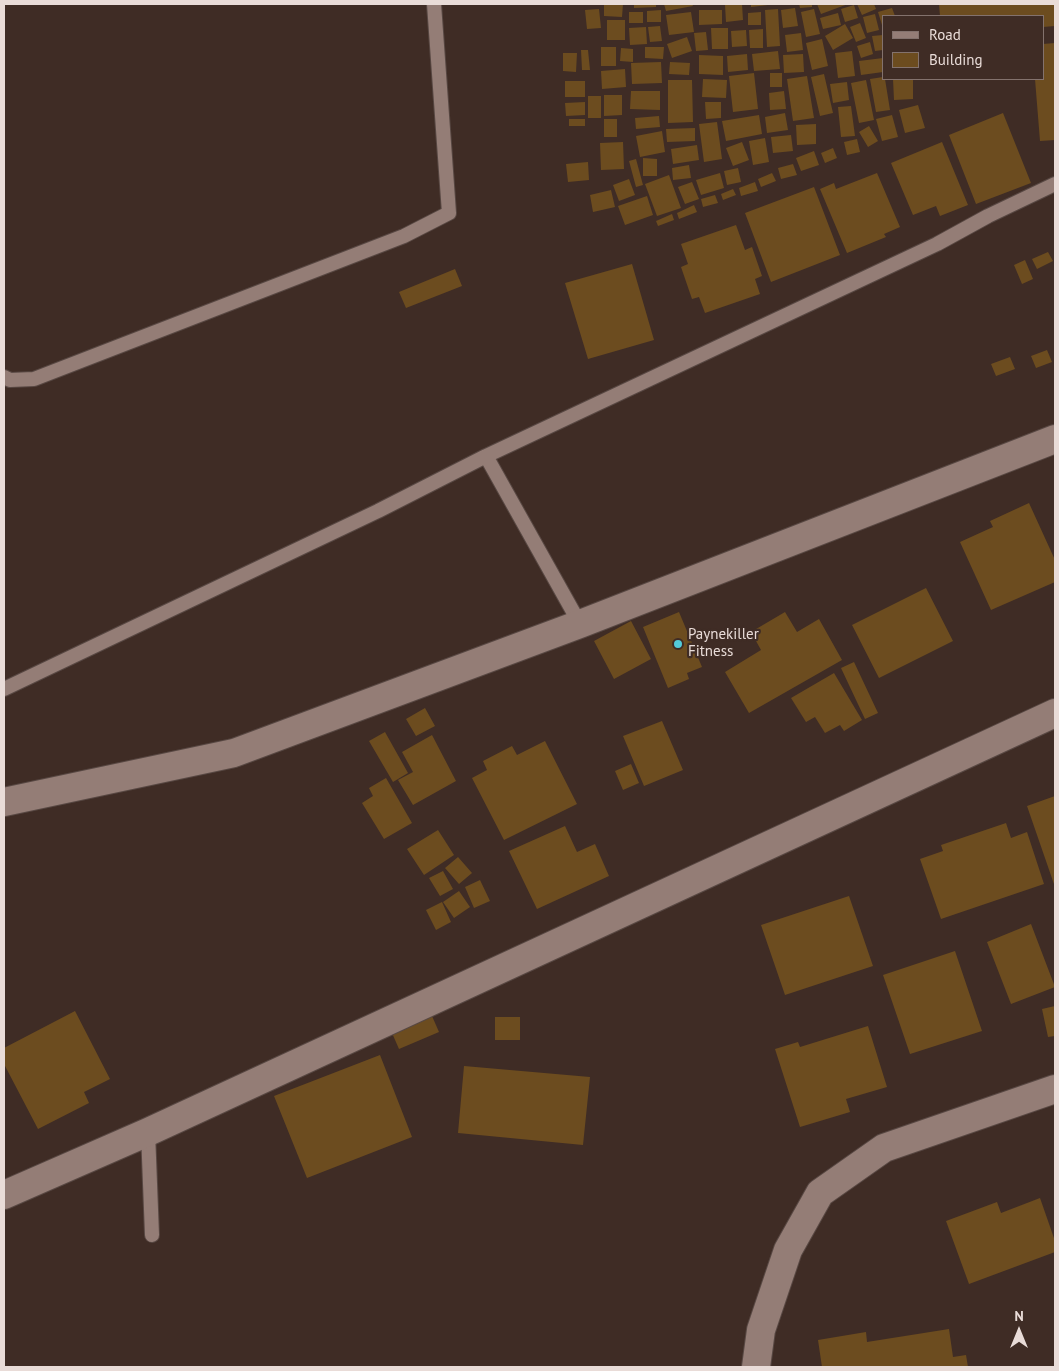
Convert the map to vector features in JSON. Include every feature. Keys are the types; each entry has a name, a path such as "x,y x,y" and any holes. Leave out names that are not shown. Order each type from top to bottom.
{"street":[{"path":"4,802 234,753 580,624 1055,439"},
{"path":"4,1195 148,1132 1055,713"},
{"path":"756,1367 761,1330 788,1250 820,1193 884,1148 1055,1089"}],"lane":[{"path":"4,377 10,380 34,379 404,236 449,213 434,4"},
{"path":"4,689 378,511 486,456 937,244 988,216 1055,184"},
{"path":"486,456 580,624"},
{"path":"148,1132 152,1235"}],"building":[{"path":"604,4 623,4 622,17 604,16"},
{"path":"634,4 656,4 656,7 634,8"},
{"path":"664,4 692,4 693,6 666,11"},
{"path":"742,4 743,20 726,22 725,5"},
{"path":"751,4 768,4 768,5 751,7"},
{"path":"799,4 812,4 812,7 800,8"},
{"path":"817,4 848,4 821,14"},
{"path":"857,4 874,4 876,9 862,15"},
{"path":"939,4 1055,4 1055,26 1044,27 1044,15 940,15"},
{"path":"854,5 858,18 845,22 841,9"},
{"path":"795,8 798,26 783,28 781,10"},
{"path":"892,8 895,15 882,15 882,25 878,12"},
{"path":"599,9 601,28 587,29 585,10"},
{"path":"778,9 780,46 767,47 765,10"},
{"path":"814,9 820,34 806,37 801,12"},
{"path":"661,10 661,22 647,22 647,11"},
{"path":"699,10 722,10 722,24 699,25"},
{"path":"629,12 643,12 643,23 629,23"},
{"path":"691,12 694,32 669,35 666,15"},
{"path":"761,12 761,25 748,25 748,13"},
{"path":"838,13 841,25 823,29 820,18"},
{"path":"875,14 879,30 867,33 863,17"},
{"path":"607,20 625,20 625,40 607,40"},
{"path":"860,23 866,38 856,42 850,27"},
{"path":"845,24 853,38 833,50 825,36"},
{"path":"660,26 662,41 650,42 648,27"},
{"path":"646,27 647,44 630,45 629,28"},
{"path":"711,28 728,28 728,49 712,49"},
{"path":"763,29 763,48 750,48 749,30"},
{"path":"746,30 747,46 732,47 731,31"},
{"path":"706,32 708,50 696,51 694,33"},
{"path":"801,33 803,50 787,52 785,35"},
{"path":"882,35 882,50 875,51 872,36"},
{"path":"687,37 692,51 672,58 667,44"},
{"path":"822,39 828,66 812,70 806,43"},
{"path":"870,42 873,54 861,58 857,46"},
{"path":"1055,43 1055,140 1040,141 1035,80 1044,80 1044,44"},
{"path":"601,47 616,47 616,66 601,66"},
{"path":"645,47 664,47 663,59 645,58"},
{"path":"621,48 633,49 633,62 620,61"},
{"path":"581,50 588,50 590,70 582,70"},
{"path":"778,51 780,69 754,71 752,54"},
{"path":"852,51 855,76 838,78 835,53"},
{"path":"563,53 577,53 576,72 563,71"},
{"path":"747,54 748,70 728,72 727,56"},
{"path":"803,54 804,72 784,73 783,55"},
{"path":"699,55 723,56 723,75 699,74"},
{"path":"882,58 882,72 861,75 859,61"},
{"path":"661,62 662,83 632,84 631,63"},
{"path":"670,62 690,63 689,75 669,74"},
{"path":"625,69 626,87 602,89 601,71"},
{"path":"754,73 758,109 733,112 729,76"},
{"path":"770,73 782,73 782,87 770,87"},
{"path":"824,74 833,113 820,116 811,77"},
{"path":"807,76 814,118 793,121 787,79"},
{"path":"882,77 882,80 885,80 890,110 876,112 870,79"},
{"path":"703,79 727,80 726,98 702,97"},
{"path":"668,80 692,80 693,122 668,123"},
{"path":"866,80 874,120 859,123 851,83"},
{"path":"893,80 913,80 913,99 894,100"},
{"path":"565,81 585,81 585,97 565,97"},
{"path":"847,82 849,100 833,103 830,84"},
{"path":"631,91 660,91 660,110 630,109"},
{"path":"784,91 786,109 770,110 769,93"},
{"path":"604,95 622,95 622,115 604,116"},
{"path":"588,96 601,96 601,118 588,118"},
{"path":"585,102 585,115 566,116 565,103"},
{"path":"705,102 721,102 721,118 706,119"},
{"path":"918,105 925,128 905,133 899,110"},
{"path":"851,106 855,136 841,137 838,107"},
{"path":"785,113 788,130 767,133 765,117"},
{"path":"1003,113 1031,183 976,204 949,135"},
{"path":"759,115 762,134 726,141 722,121"},
{"path":"892,115 898,137 882,141 876,119"},
{"path":"659,116 660,127 636,129 635,118"},
{"path":"569,119 585,119 585,126 569,126"},
{"path":"604,119 617,119 617,137 604,137"},
{"path":"717,122 722,159 704,162 699,124"},
{"path":"816,124 816,144 797,145 796,125"},
{"path":"869,126 878,141 868,147 859,132"},
{"path":"695,128 695,141 667,142 666,129"},
{"path":"662,131 665,152 640,157 636,136"},
{"path":"791,135 793,151 773,153 771,137"},
{"path":"765,138 769,162 753,165 749,141"},
{"path":"857,139 860,152 847,155 844,142"},
{"path":"623,142 624,169 601,170 600,143"},
{"path":"742,142 749,160 733,166 726,148"},
{"path":"942,142 968,205 940,216 936,206 913,215 891,163"},
{"path":"697,145 699,160 673,164 671,149"},
{"path":"833,148 837,158 825,163 821,153"},
{"path":"814,151 819,165 801,171 796,158"},
{"path":"643,158 657,159 657,176 643,176"},
{"path":"636,159 643,185 636,187 629,161"},
{"path":"588,162 589,180 568,182 566,164"},
{"path":"793,164 797,175 781,179 778,168"},
{"path":"689,165 691,178 673,180 672,168"},
{"path":"738,168 741,182 727,185 724,171"},
{"path":"720,173 724,188 701,195 696,180"},
{"path":"772,173 776,181 761,187 758,179"},
{"path":"877,173 900,227 884,234 886,237 847,253 820,189 834,183 836,189"},
{"path":"669,175 681,208 657,216 645,184"},
{"path":"629,179 635,195 619,201 613,185"},
{"path":"692,182 699,199 685,204 678,187"},
{"path":"755,182 758,191 741,196 739,188"},
{"path":"814,187 840,255 771,282 745,213"},
{"path":"733,189 736,195 723,200 721,194"},
{"path":"611,190 615,207 593,212 590,195"},
{"path":"715,195 718,203 703,207 701,199"},
{"path":"647,196 653,215 625,225 618,206"},
{"path":"694,205 697,212 679,219 677,213"},
{"path":"672,214 674,220 658,226 656,221"},
{"path":"736,225 745,250 752,247 762,276 755,279 760,294 705,313 699,297 692,299 681,267 688,264 681,244"},
{"path":"1048,252 1053,261 1037,269 1032,259"},
{"path":"1025,260 1033,279 1022,284 1014,265"},
{"path":"632,264 654,340 588,359 565,283"},
{"path":"455,269 462,286 406,308 399,292"},
{"path":"1047,350 1052,362 1036,368 1031,356"},
{"path":"1010,357 1015,369 996,376 991,364"},
{"path":"1029,503 1055,560 1055,582 991,610 960,542 993,527 990,521"},
{"path":"926,588 953,641 879,678 852,625"},
{"path":"679,612 702,667 687,673 689,679 668,688 643,627"},
{"path":"785,612 797,632 819,619 842,660 749,713 725,672 761,650 751,632"},
{"path":"631,621 651,659 614,679 594,641"},
{"path":"854,662 878,713 865,719 841,668"},
{"path":"834,673 862,720 844,731 840,725 825,733 815,717 806,722 791,698"},
{"path":"425,708 435,726 416,736 406,719"},
{"path":"662,721 683,770 644,786 623,736"},
{"path":"385,732 408,773 393,782 369,741"},
{"path":"432,735 456,781 413,805 398,780 413,772 402,752"},
{"path":"545,741 577,804 504,840 472,778 487,770 483,761 512,746 517,755"},
{"path":"631,764 639,783 623,790 615,771"},
{"path":"386,778 412,823 384,839 362,803 373,796 369,788"},
{"path":"1055,796 1055,887 1027,806"},
{"path":"1006,823 1011,838 1027,832 1044,884 941,919 920,859 943,851 941,845"},
{"path":"565,826 577,852 595,844 609,876 537,909 509,851"},
{"path":"438,830 454,855 424,875 407,849"},
{"path":"458,857 472,873 459,884 445,868"},
{"path":"443,871 453,889 440,896 429,878"},
{"path":"480,880 490,901 474,908 465,887"},
{"path":"459,891 470,907 454,918 443,902"},
{"path":"849,896 873,966 785,995 761,925"},
{"path":"442,902 451,922 436,930 426,910"},
{"path":"1031,924 1055,987 1011,1004 987,942"},
{"path":"955,951 982,1031 910,1054 883,975"},
{"path":"1055,1006 1055,1036 1048,1037 1042,1009"},
{"path":"75,1011 110,1079 84,1092 89,1103 38,1129 4,1064 4,1048"},
{"path":"432,1016 439,1032 399,1049 392,1033"},
{"path":"495,1017 520,1017 520,1040 495,1040"},
{"path":"868,1026 887,1087 846,1099 850,1112 800,1127 775,1049 798,1042 800,1047"},
{"path":"380,1055 412,1137 307,1178 274,1096"},
{"path":"464,1066 590,1077 583,1145 458,1133"},
{"path":"1040,1198 1055,1241 1055,1252 969,1284 946,1221 997,1202 1001,1213"},
{"path":"949,1329 953,1357 966,1355 968,1367 822,1367 818,1340 866,1332 867,1342"}],"place":[{"name":"Paynekiller Fitness","path":"678,644"}]}
